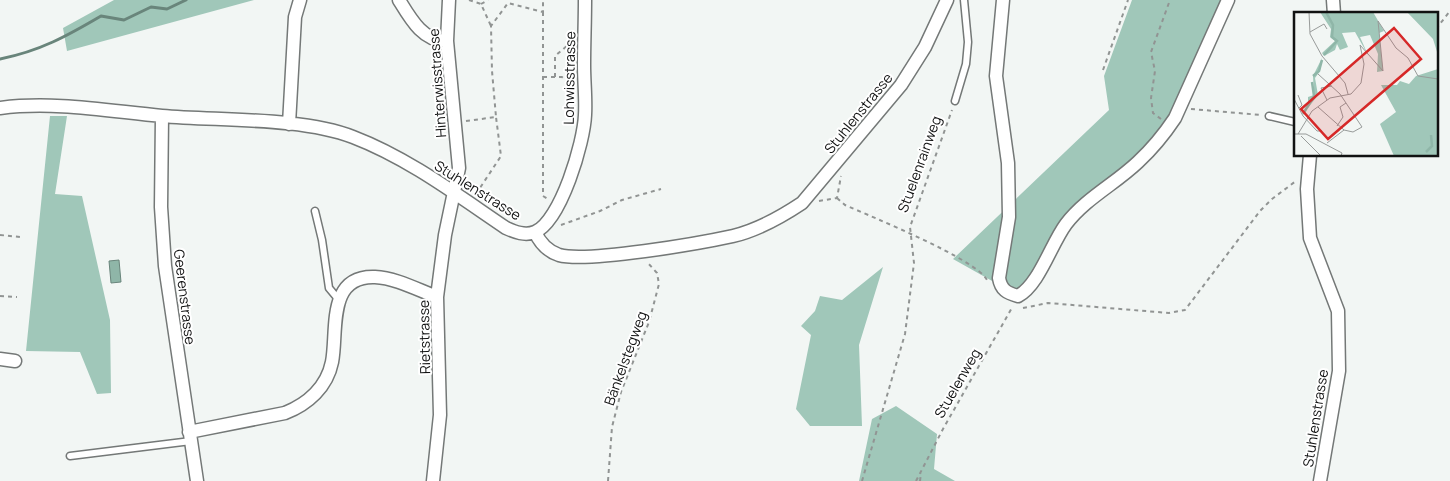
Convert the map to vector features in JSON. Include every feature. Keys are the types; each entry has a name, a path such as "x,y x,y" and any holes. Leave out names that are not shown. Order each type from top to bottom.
{"street":[{"path":"289,124 295,17 300,0"},
{"path":"400,0 418,29 436,40 447,41"},
{"name":"Hinterwisstrasse","path":"448,0 447,41 459,168 453,193"},
{"name":"Lohwisstrasse","path":"539,229 558,205 575,163 585,115 585,0"},
{"name":"Stuhlenstrasse","path":"0,108 70,106 162,116 289,124 325,129 354,137 400,159 506,228 525,234 539,229 544,247 561,256 634,251 734,236 765,225 802,203 901,85 925,46 946,0"},
{"path":"1003,0 996,76 1008,163 1009,217 999,278 1001,286 1008,293 1018,296 1030,287 1054,242 1082,206 1138,162 1164,134 1175,118 1228,0"},
{"name":"Geerenstrasse","path":"162,116 161,207 165,266 197,481"},
{"name":"Stuhlenstrasse","path":"1310,156 1307,174 1307,204 1310,238 1338,311 1339,372 1320,481"},
{"name":"Rietstrasse","path":"433,481 440,415 437,297 453,193"},
{"path":"190,436 285,413 309,400 323,382 332,362 335,312 339,300 353,284 364,278 389,279 437,297"},
{"path":"0,359 15,361"}],"lane":[{"path":"955,101 966,64 968,42 964,0"},
{"path":"1269,116 1294,122"},
{"path":"315,211 322,240 328,288 339,300"},
{"path":"70,456 190,436"}],"path":[{"path":"469,0 481,4 491,26 492,71 501,156 472,199"},
{"path":"481,4 488,0"},
{"path":"504,0 508,3 543,12"},
{"path":"543,0 543,196 558,205"},
{"path":"1103,70 1128,0"},
{"path":"1166,122 1153,113 1151,98 1154,71 1151,52 1170,0"},
{"path":"491,26 508,3"},
{"path":"1438,26 1450,11"},
{"path":"555,77 555,56 568,45"},
{"path":"543,77 562,77 572,82"},
{"name":"Stuelenrainweg","path":"862,481 905,334 914,263 914,247 910,233 912,218 955,101"},
{"path":"1187,109 1269,116"},
{"path":"454,122 496,117"},
{"name":"Stuelenweg","path":"916,481 943,428 1014,305 1021,308 1048,303 1169,313 1184,310 1193,302 1215,268 1272,199 1307,174"},
{"path":"539,229 552,228 600,211 622,200 661,189"},
{"path":"837,198 845,205 910,233 983,272"},
{"path":"0,235 21,236"},
{"name":"Bänkelstegweg","path":"608,481 612,427 621,392 649,322 659,284 652,265 634,251"},
{"path":"0,296 17,298"},
{"path":"920,481 921,473"}],"shaded area":[{"path":"114,0 254,0 67,51 63,28"},
{"path":"1132,0 1228,0 1164,134 1082,206 1026,292 1001,286 953,259 1109,110 1104,76"},
{"path":"50,116 67,116 55,194 82,196 110,320 111,393 97,394 80,352 26,351"},
{"path":"119,260 121,282 111,283 109,261"},
{"path":"883,267 859,345 862,426 810,426 796,409 811,335 801,326 815,311 820,296 842,300"},
{"path":"896,406 937,434 934,469 955,481 859,481 872,419"}],"waterway":[{"path":"0,59 28,52 53,42 101,16 124,20 151,7 167,9 186,0"}]}
